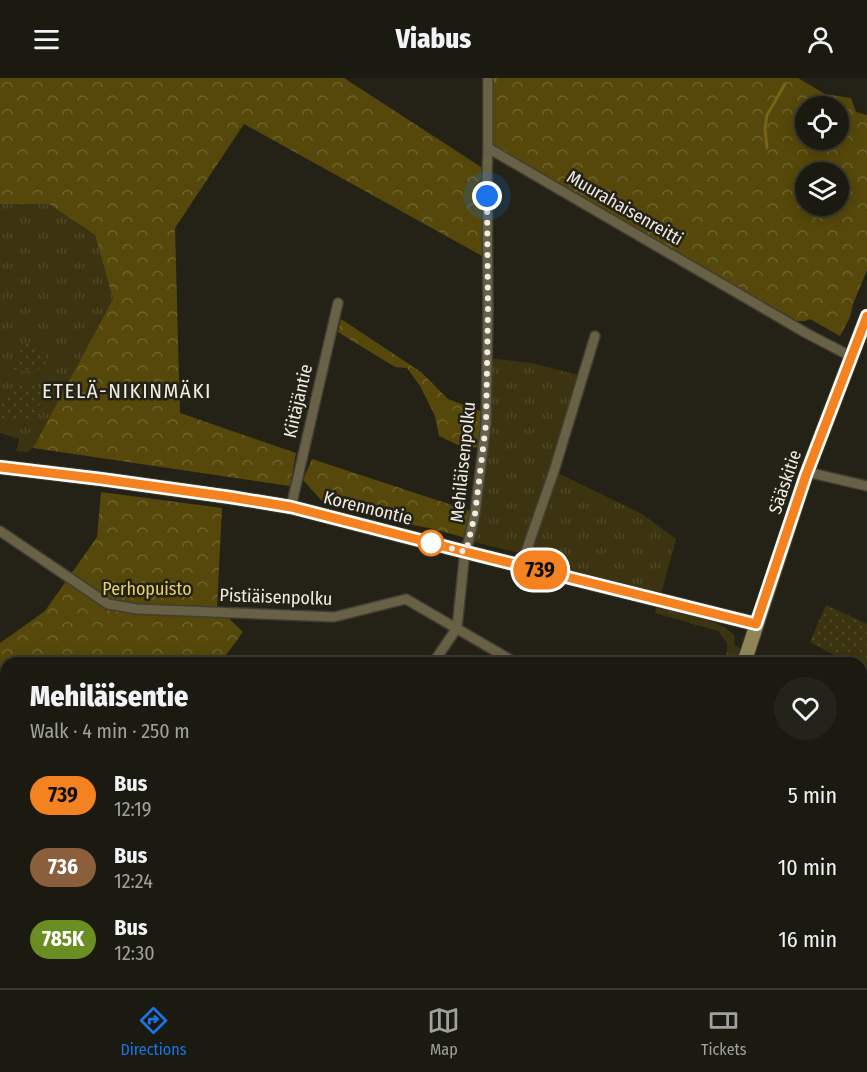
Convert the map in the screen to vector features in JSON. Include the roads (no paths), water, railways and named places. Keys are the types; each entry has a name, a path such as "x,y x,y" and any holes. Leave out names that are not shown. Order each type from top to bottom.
{"street":[{"path":"488,78 489,148"},
{"name":"Muurahaisenreitti","path":"489,148 806,333 852,357"},
{"name":"Mehiläisenpolku","path":"457,628 464,560 475,514 486,424 489,148"},
{"name":"Kiitäjäntie","path":"291,507 338,303"},
{"name":"Sääskitie","path":"746,657 807,472 867,316"},
{"path":"521,566 554,471 595,336"},
{"name":"Korennontie","path":"0,467 101,479 291,507 756,624"},
{"path":"807,472 867,486"},
{"name":"Pistiäisenpolku","path":"0,531 108,604 136,609 334,617 406,599 506,657"},
{"path":"437,657 457,628"}],"waterway":[{"path":"767,148 765,129 767,115 785,84"}],"district":[{"name":"ETELÄ-NIKINMÄKI","path":"127,391"}],"park label":[{"name":"Perhopuisto","path":"147,589"}]}
